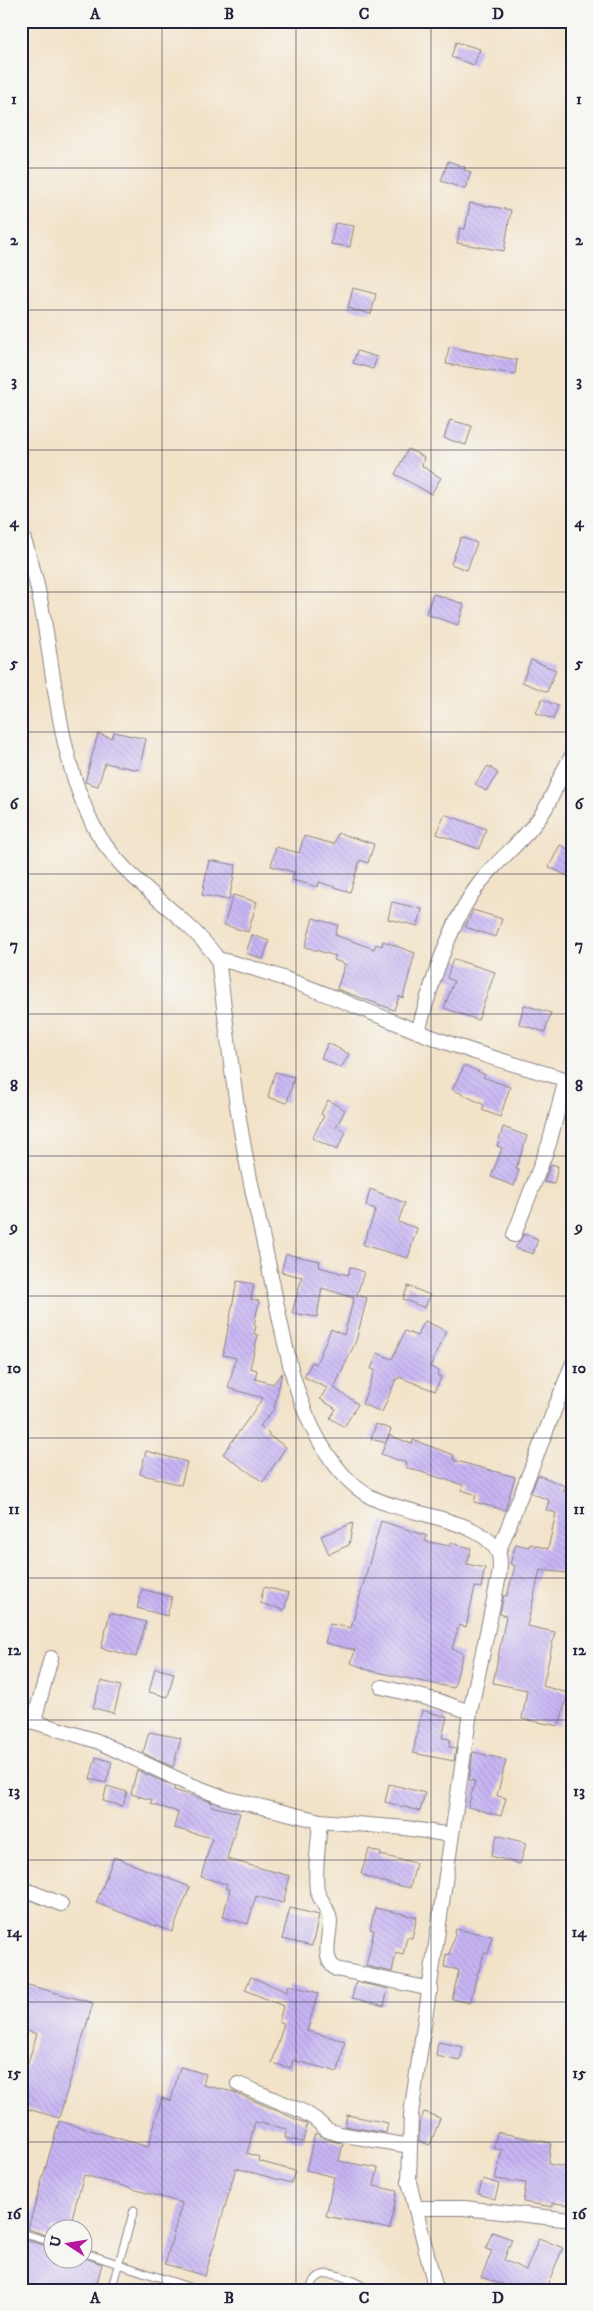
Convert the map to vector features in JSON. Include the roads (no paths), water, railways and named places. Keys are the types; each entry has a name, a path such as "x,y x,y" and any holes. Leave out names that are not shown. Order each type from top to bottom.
{"street":[{"path":"21,532 37,577 51,672 70,761 78,791 93,824 108,849 126,870 205,942 218,959 243,1142 288,1357 299,1399 311,1427 331,1461 349,1482 368,1496 395,1508 476,1530 490,1541 498,1553 501,1565 470,1712 411,2114 409,2182 436,2290"},
{"path":"418,1032 430,986 459,918 478,886 503,857 530,832 544,812 572,756"},
{"path":"218,959 240,964 291,982 483,1056 569,1080 549,1144 514,1235"},
{"path":"498,1553 572,1365"},
{"path":"51,1658 28,1719 104,1744 186,1783 225,1798 320,1821 406,1828 451,1835"},
{"path":"382,1687 439,1701 470,1712"},
{"path":"320,1821 317,1889 327,1909 330,1921 328,1952 330,1964 336,1969 430,1989"},
{"path":"21,1888 60,1904"},
{"path":"238,2084 304,2112 327,2130 339,2134 410,2146"},
{"path":"417,2208 464,2208 572,2220"}],"lane":[{"path":"111,2290 134,2210"},
{"path":"21,2233 42,2239"},
{"path":"92,2255 198,2290"},
{"path":"309,2290 318,2277 325,2274 340,2276 371,2290"}]}
